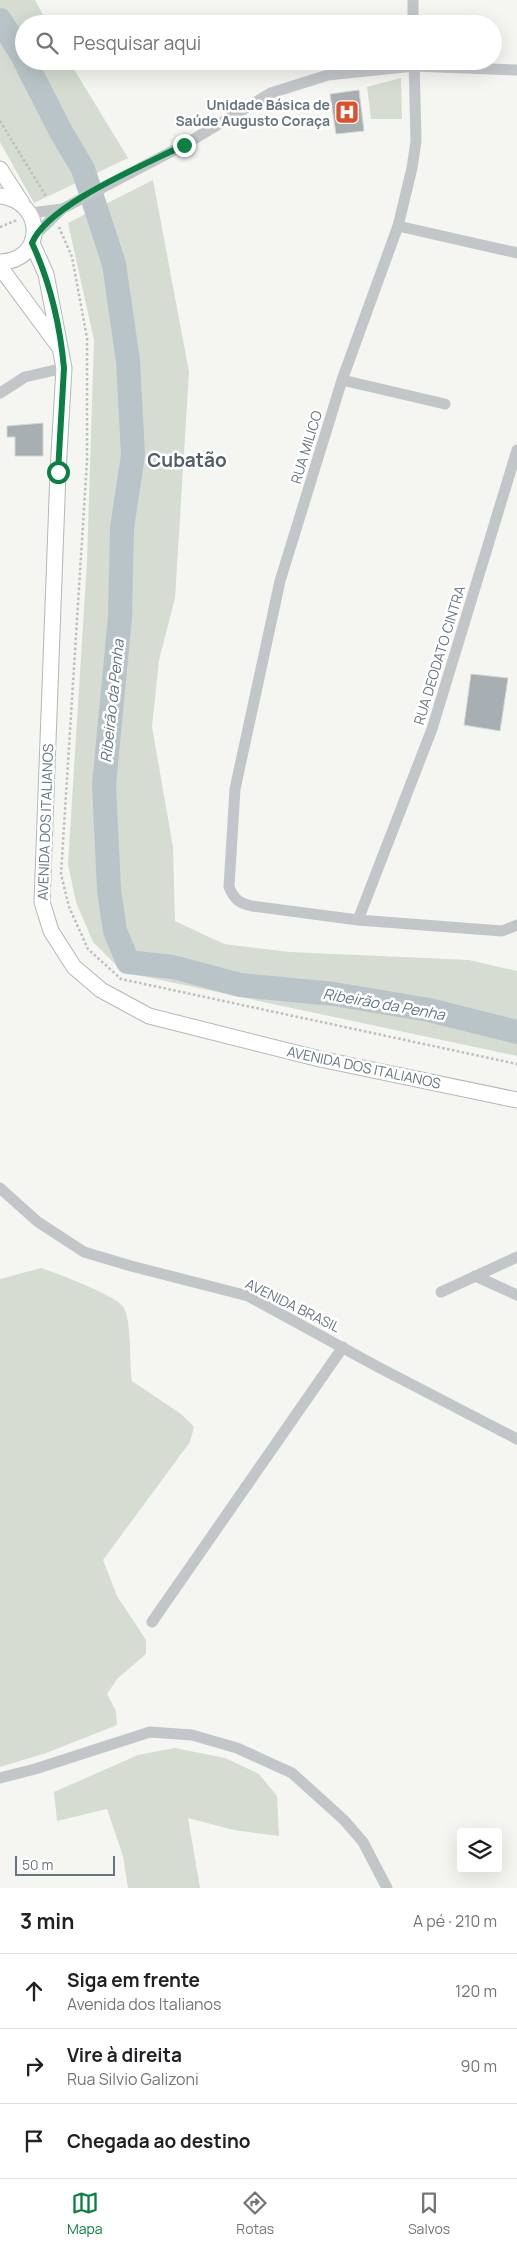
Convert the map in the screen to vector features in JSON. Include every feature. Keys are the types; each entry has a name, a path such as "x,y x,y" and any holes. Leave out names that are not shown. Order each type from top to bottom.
{"main road":[{"path":"0,169 26,208"},
{"path":"0,196 12,198 26,208"},
{"name":"AVENIDA DOS ITALIANOS","path":"26,208 33,239 46,274 63,351 64,368 42,902 51,931 74,967 94,984 150,1016 320,1059 517,1100"},
{"path":"0,262 18,259 26,252 33,239"},
{"path":"0,267 63,351"}],"street":[{"path":"413,0 414,15"},
{"path":"502,69 517,70"},
{"path":"33,239 62,209 184,145 270,93 328,75 367,70"},
{"name":"RUA MILICO","path":"414,70 416,141 412,168 398,226 342,380 280,581 235,789 230,845 229,887 233,896 240,903 358,920 502,931 517,925"},
{"path":"26,208 62,209"},
{"path":"398,226 517,253"},
{"path":"0,393 25,377 64,368"},
{"path":"342,380 445,404"},
{"name":"RUA DEODATO CINTRA","path":"358,920 432,729 517,450"},
{"name":"AVENIDA BRASIL","path":"0,1188 38,1222 84,1252 248,1296 517,1439"},
{"path":"441,1292 517,1257"},
{"path":"475,1276 517,1295"},
{"path":"152,1622 343,1347"},
{"path":"0,1778 150,1732 192,1735 237,1748 292,1773 344,1820 363,1842 387,1888"}],"path":[{"path":"0,121 42,187 50,205"},
{"path":"57,222 72,258 87,338 87,461 61,874 69,907 88,949 121,980 517,1064"}],"shaded area":[{"path":"0,0 35,0 43,15 15,15 15,70 74,70 128,158 34,203 0,142"},
{"path":"401,78 402,119 371,119 367,87"},
{"path":"153,180 189,372 175,598 159,660 152,727 173,847 175,921 224,944 290,952 469,960 517,971 517,1056 123,972 93,942 76,902 68,864 87,561 94,340 68,223"},
{"path":"41,1268 86,1285 111,1297 124,1308 128,1323 132,1381 181,1414 194,1427 190,1442 103,1560 117,1596 146,1640 146,1654 117,1679 107,1694 116,1711 117,1725 46,1753 0,1767 0,1279"},
{"path":"175,1748 225,1758 259,1774 277,1796 279,1836 234,1830 188,1818 200,1888 128,1888 123,1856 107,1809 57,1821 54,1792 138,1755"}],"building":[{"name":"Unidade Básica de Saúde Augusto Coraça","path":"359,90 364,131 336,134 330,94"},
{"path":"43,423 43,456 15,456 15,437 7,437 7,426"},
{"path":"471,674 508,678 500,731 464,725"}],"waterway":[{"name":"Ribeirão da Penha","path":"0,20 15,44"},
{"name":"Ribeirão da Penha","path":"30,70 60,130 83,169 114,264 128,361 133,455 122,528 120,617 104,785 109,890 115,931 128,962 173,967 240,985 334,994 429,1010 517,1032"}],"place":[{"name":"Unidade Básica de Saúde Augusto Coraça","path":"347,112"}],"district":[{"name":"Cubatão","path":"187,460"}],"route":[{"path":"58,472 64,368 63,351 46,274 32,243 34,235 62,209 184,145"}]}
